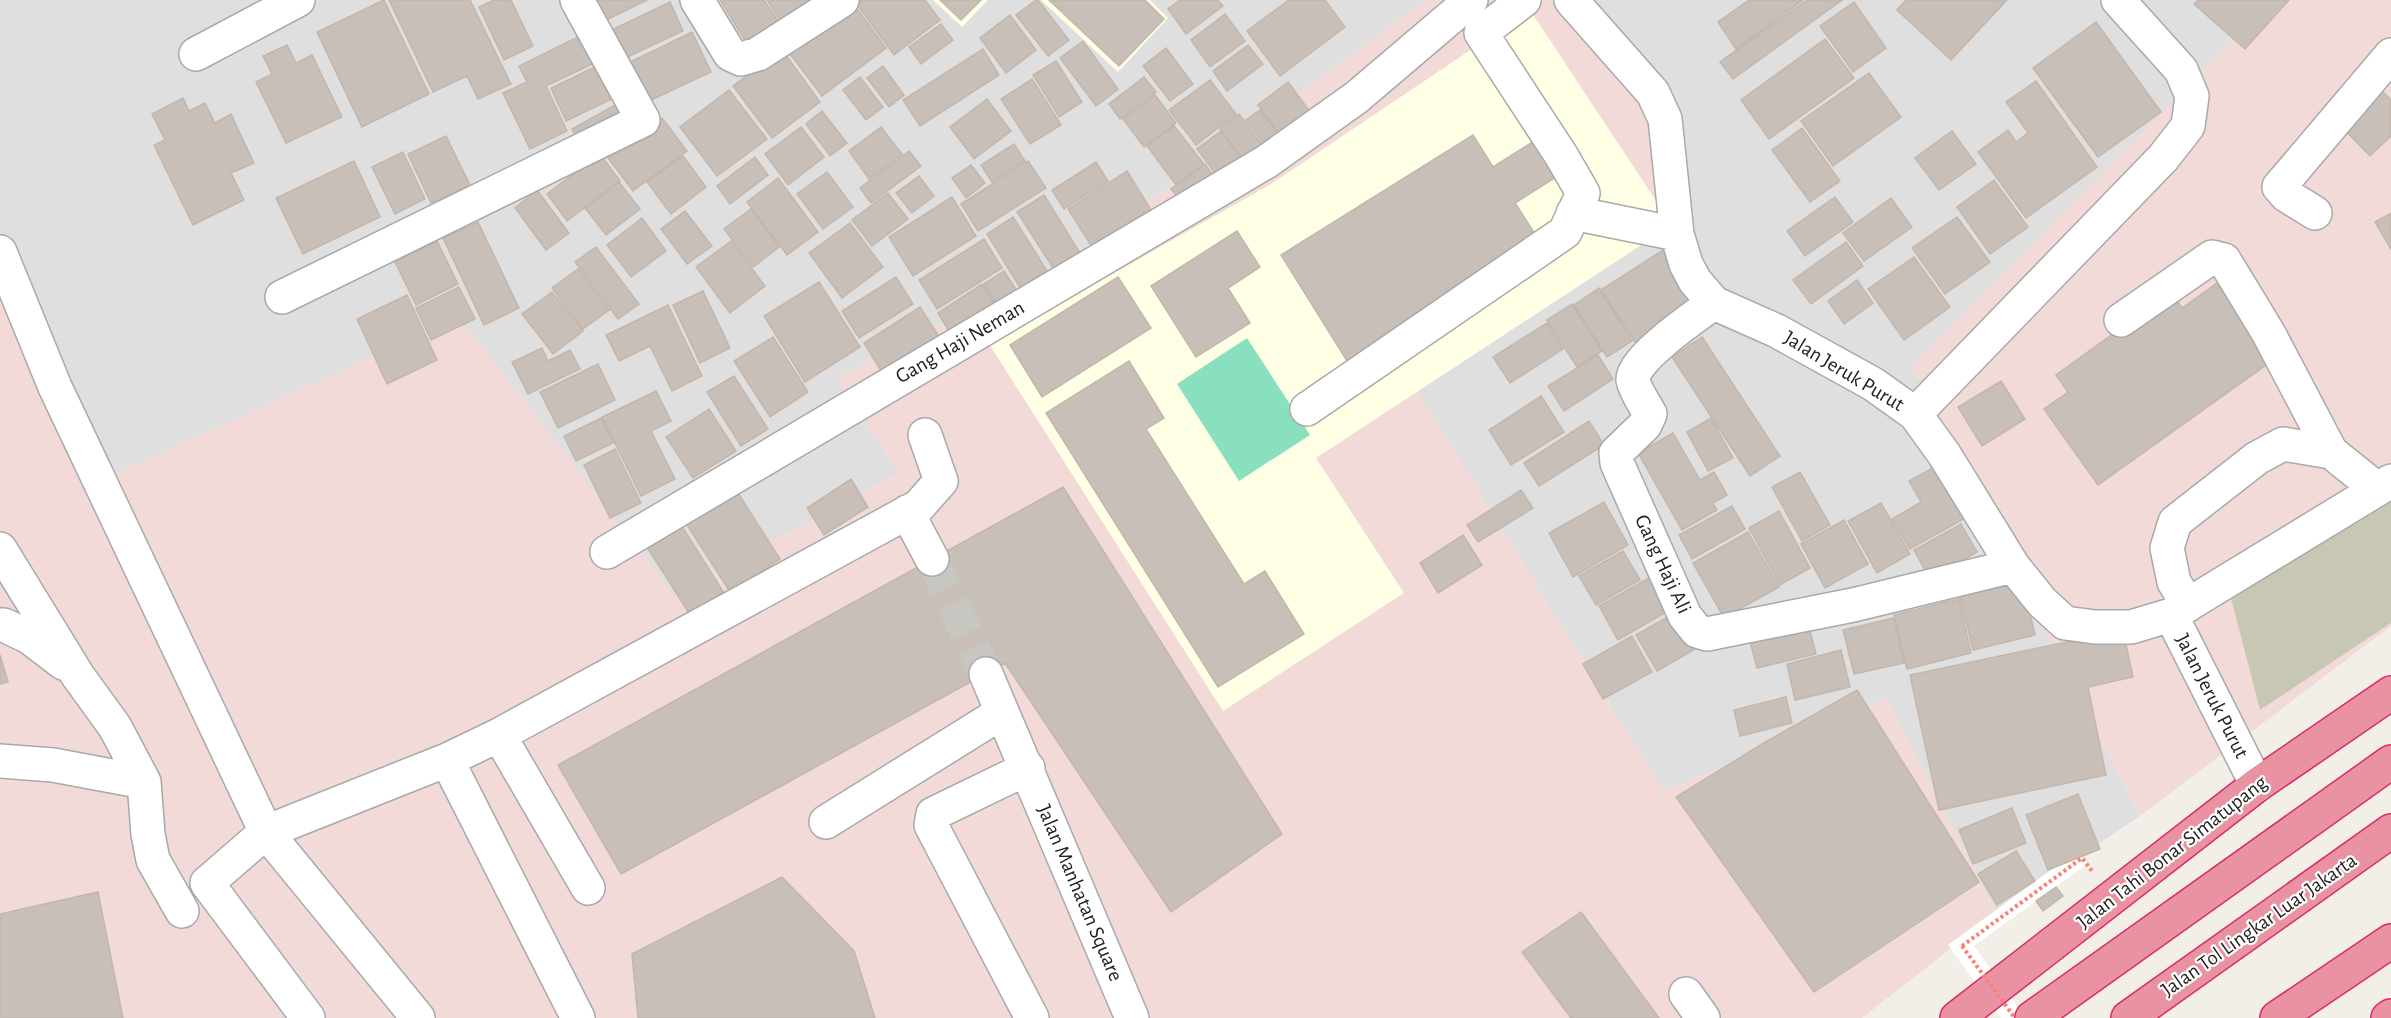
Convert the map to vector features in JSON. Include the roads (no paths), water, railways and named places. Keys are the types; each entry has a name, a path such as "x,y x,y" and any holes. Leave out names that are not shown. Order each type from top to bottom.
{"highway":[{"name":"Jalan Tahi Bonar Simatupang","path":"1957,1018 2257,785 2391,693"},
{"path":"2032,1018 2391,762"},
{"name":"Jalan Tol Lingkar Luar Jakarta","path":"2128,1018 2391,831"},
{"path":"2277,1018 2391,941"}],"street":[{"path":"196,54 298,0"},
{"path":"282,297 643,120 578,0"},
{"path":"697,0 730,54 741,59 758,54 842,0"},
{"name":"Gang Haji Neman","path":"607,552 1256,168 1357,97 1472,0"},
{"path":"1307,409 1565,232 1583,193 1561,155 1481,33 1524,0"},
{"name":"Jalan Jeruk Purut","path":"1571,0 1653,93 1665,120 1677,234 1686,264 1695,281 1714,303 1778,330 1873,384 1914,414 1944,454 2013,566 2042,602 2065,623 2095,627 2131,627 2180,610 2257,785"},
{"path":"1914,414 2163,158 2188,126 2192,96 2181,70 2118,0"},
{"path":"2315,213 2286,195 2280,187 2391,55"},
{"path":"1573,213 1677,234"},
{"path":"0,252 55,387 266,832 418,1018"},
{"path":"2121,320 2212,257 2224,260 2269,334 2331,452"},
{"name":"Gang Haji Ali","path":"1714,303 1644,359 1634,372 1633,382 1650,414 1645,425 1616,453 1617,463 1685,616 1697,631 1707,634 1762,623 2013,566"},
{"path":"308,1018 207,883 266,832 447,760 499,735 919,506 941,481 925,435"},
{"path":"2283,444 2331,452 2384,485 2180,610 2167,548 2175,522 2257,458 2283,444"},
{"path":"907,512 932,559"},
{"path":"0,549 78,675 115,728 144,782 148,834 153,860 182,911"},
{"path":"0,625 29,638 78,675"},
{"name":"Jalan Manhatan Square","path":"986,674 1001,713 1028,768 1132,1018"},
{"path":"826,822 1001,713"},
{"path":"499,735 588,888"},
{"path":"447,760 578,1018"},
{"path":"0,761 53,765 144,782"},
{"path":"1028,768 933,814 931,825 1032,1018"}],"tunnel":[{"path":"932,559 986,674"}]}
